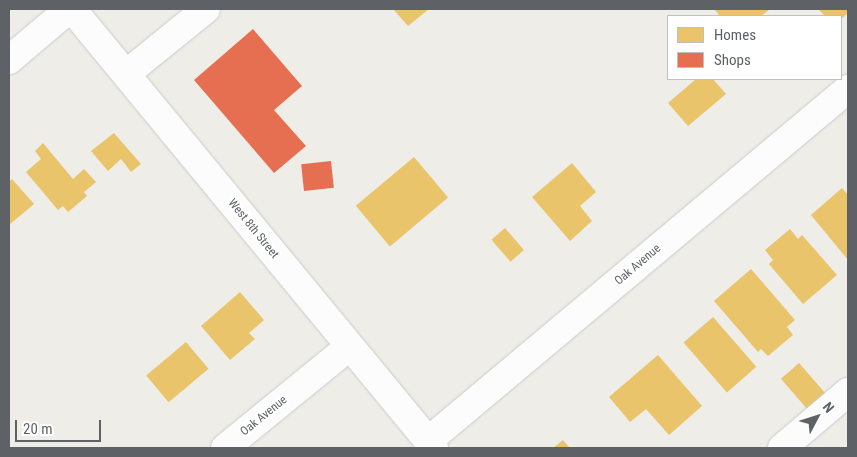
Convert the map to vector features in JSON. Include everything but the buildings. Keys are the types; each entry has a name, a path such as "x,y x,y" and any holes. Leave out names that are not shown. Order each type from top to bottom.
{"street":[{"path":"9,60 71,9"},
{"name":"West 8th Street","path":"71,9 431,445"},
{"path":"126,74 206,9"},
{"name":"Oak Avenue","path":"431,445 848,89"},
{"name":"Oak Avenue","path":"225,448 349,346"},
{"path":"782,448 845,402"}]}
